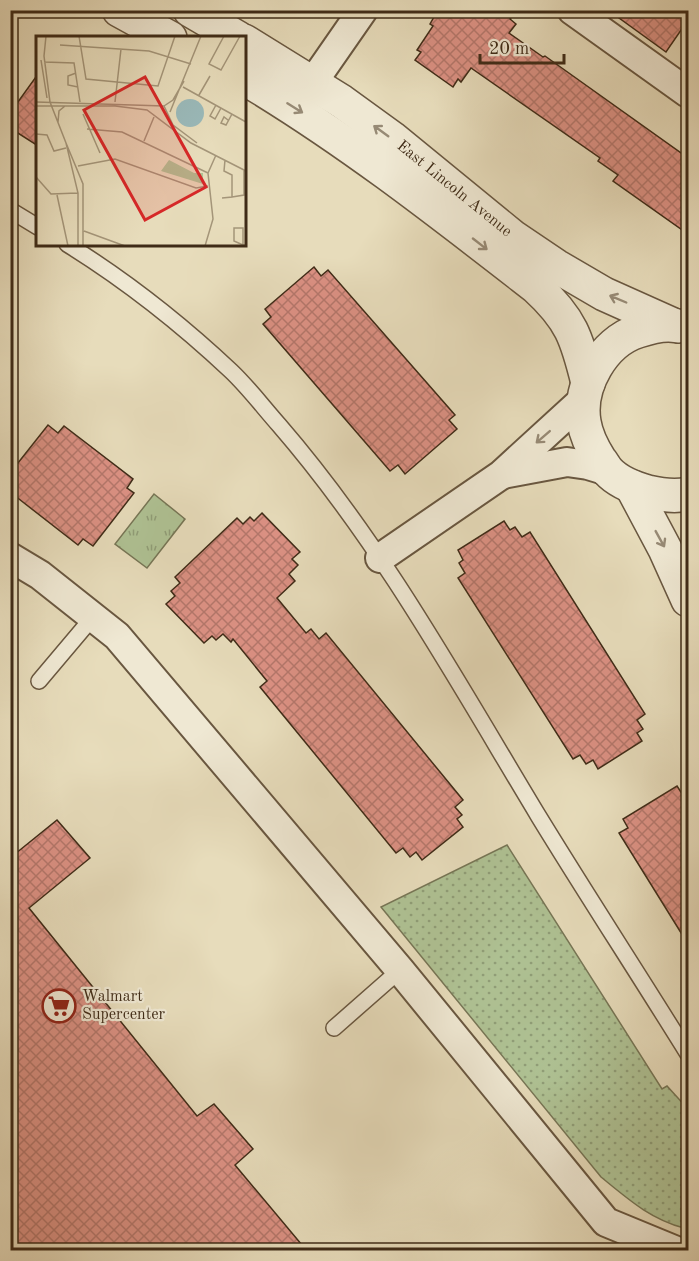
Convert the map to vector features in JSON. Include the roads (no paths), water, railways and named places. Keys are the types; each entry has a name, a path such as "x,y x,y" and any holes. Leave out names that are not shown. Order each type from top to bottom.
{"street":[{"path":"119,10 166,36"},
{"path":"190,10 235,36"},
{"path":"313,82 363,10"},
{"path":"572,10 688,93"},
{"name":"East Lincoln Avenue","path":"246,42 313,82 392,138 513,237 556,266 604,294 680,327"},
{"name":"East Lincoln Avenue","path":"246,79 301,112 374,164 536,287 556,305 571,326 579,346 586,391 584,422 592,447 620,479"},
{"path":"380,558 501,475 586,391 597,363 615,344 631,333 647,328 680,327"},
{"path":"501,475 567,462 588,465 660,495 688,494"},
{"path":"620,479 665,549 688,600"},
{"path":"10,557 40,575 117,636 400,970 606,1222 674,1251"}],"lane":[{"path":"10,210 36,226"},
{"path":"70,246 153,304 232,372 321,474 380,558 470,700 539,817 688,1054"},
{"path":"39,681 93,617"},
{"path":"334,1028 400,970"}],"place":[{"name":"Walmart Supercenter","path":"59,1006"}]}
